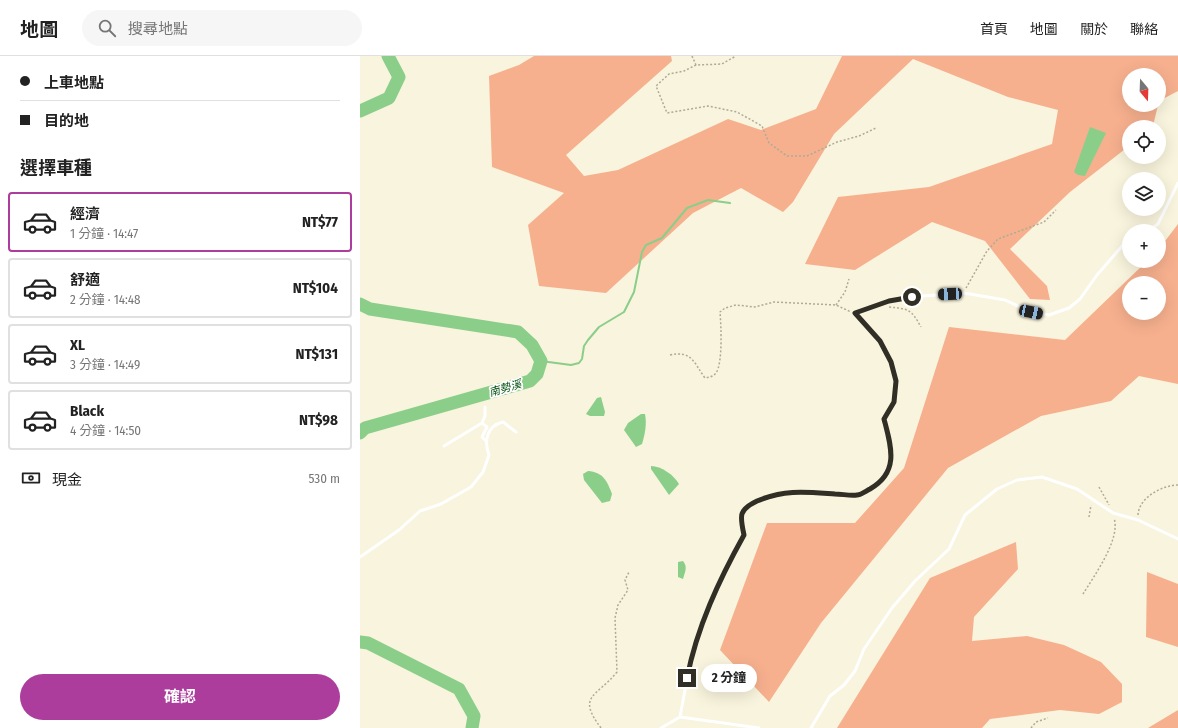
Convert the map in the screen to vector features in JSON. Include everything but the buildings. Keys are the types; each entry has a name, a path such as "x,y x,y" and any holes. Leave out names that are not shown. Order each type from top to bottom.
{"lane":[{"path":"1158,224 1178,183"},
{"path":"680,717 690,665 704,616 728,562 744,535 741,522 742,513 745,507 761,500 791,491 858,495 879,484 891,469 891,444 884,419 894,402 896,381 891,362 880,341 855,313 889,301 923,296 964,293 1005,300 1031,312 1049,315 1069,308 1080,299 1097,275 1122,246"},
{"path":"444,446 482,423 485,407"},
{"path":"360,557 399,530 420,511 441,504 471,487 483,472 489,456 486,441 489,431 497,423 503,422 516,432"},
{"path":"482,423 487,427 482,437 486,441"},
{"path":"811,728 830,696 844,685 854,671 864,649 892,608 915,582 949,548 965,515 997,489 1017,480 1042,477 1077,489 1113,514 1138,520 1178,539"},
{"path":"661,728 680,717 759,728"}],"path":[{"path":"692,56 696,65"},
{"path":"736,56 722,64 696,65 684,71 669,74 656,86 667,113 708,106 737,112 762,126 768,143 787,156 807,156 837,142 859,136 876,128"},
{"path":"964,293 987,251 998,239 1044,222 1056,210"},
{"path":"836,305 845,292 849,279"},
{"path":"670,355 681,353 687,355 696,363 705,378 713,376 717,371 721,340 720,312 725,308 736,305 755,307 774,302 836,305 855,313"},
{"path":"885,307 908,309 913,312 921,327"},
{"path":"1138,520 1138,510 1143,502 1157,490 1171,485 1178,485"},
{"path":"1083,594 1108,550 1116,522 1099,487"},
{"path":"1088,517 1090,507 1094,500"},
{"path":"601,728 589,711 588,703 594,694 608,683 617,672 615,618 618,605 628,590 625,580 629,572"},
{"path":"1031,728 1036,722 1048,718"}],"shaded area":[{"path":"534,56 671,56 672,61 566,155 584,176 618,170 728,119 761,130 816,109 842,56 1178,56 1178,91 1166,97 1166,68 1122,68 1122,112 1156,112 1154,120 1122,120 1122,151 1070,192 1010,249 1047,286 1050,300 1030,299 985,241 932,222 855,270 805,264 838,197 929,187 1052,144 1058,110 1008,97 913,59 834,134 793,202 783,212 741,188 693,213 606,293 539,286 528,225 564,193 492,167 489,76 519,65"},
{"path":"1090,127 1106,133 1085,176 1078,175 1074,172"},
{"path":"1178,224 1178,384 1139,376 1111,401 1041,416 948,468 821,623 769,702 720,650 767,523 855,523 904,468 949,327 1065,340 1122,285 1122,320 1166,320 1166,276 1131,276 1140,268 1166,268 1166,240"},
{"path":"601,397 605,412 604,416 590,416 586,414 597,398"},
{"path":"641,414 645,414 646,422 644,436 642,444 636,447 624,430 628,423"},
{"path":"651,466 655,466 667,472 674,477 679,484 669,495 651,469"},
{"path":"588,471 597,473 604,478 612,494 610,501 602,503 584,480 583,474"},
{"path":"1016,542 1018,569 974,617 972,641 1027,636 1064,645 1101,662 1122,684 1122,702 1099,714 1060,710 990,719 982,728 837,728 930,578"},
{"path":"683,561 686,567 683,579 678,577 678,562"},
{"path":"1147,572 1178,584 1178,647 1146,637"},
{"path":"1178,710 1178,728 1148,728"}],"waterway":[{"name":"南勢溪","path":"360,111 389,98 399,77 388,56"},
{"path":"541,361 571,365 579,363 582,359 584,346 599,327 624,312 634,292 642,252 646,245 662,238 687,208 708,200 730,203"},
{"name":"南勢溪","path":"360,304 370,309 518,332 532,345 541,361 537,374 530,381 365,428 360,433"},
{"name":"南勢溪","path":"360,642 368,643 459,689 474,716 472,728"}],"route":[{"path":"687,678 704,616 728,562 744,535 741,522 742,513 745,507 761,500 791,491 858,495 879,484 891,469 891,444 884,419 894,402 896,381 891,362 880,341 855,313 889,301 912,297"}]}
